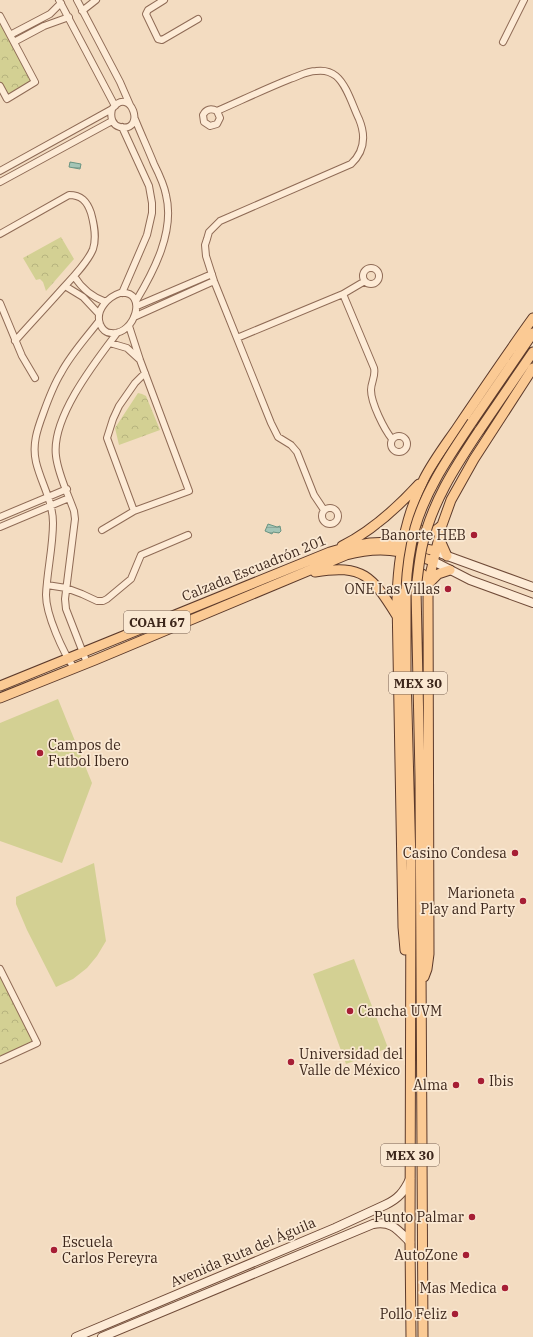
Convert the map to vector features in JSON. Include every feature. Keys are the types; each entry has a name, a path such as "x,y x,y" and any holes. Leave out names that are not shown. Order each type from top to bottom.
{"main road":[{"path":"330,552 365,532 381,520 424,478 533,318"},
{"name":"MEX 30","path":"411,1337 409,774 406,672 406,589 408,561 416,527 426,499 450,456 533,333"},
{"name":"MEX 30","path":"423,1337 420,777 416,589 422,546 432,515 448,480 533,352"},
{"path":"428,585 442,525 451,500 458,486 533,368"},
{"path":"410,973 405,950 404,934 398,576 401,548 410,515 424,478"},
{"path":"410,515 414,527 419,531 426,533 432,532 438,530 442,525"},
{"path":"439,538 447,556"},
{"name":"Calzada Escuadrón 201","path":"0,686 330,552 372,543 401,548 436,551"},
{"name":"Calzada Escuadrón 201","path":"0,698 303,574 333,560 357,552 401,548 433,561"},
{"path":"303,574 338,569 356,571 375,584 384,594 398,617"},
{"path":"398,576 403,571 410,569 417,570 427,579 428,585 429,954 427,969 421,984"},
{"path":"428,585 438,574 451,571"}],"street":[{"path":"10,35 50,14 60,1 113,108 111,117 112,121 122,127 130,125 134,119 135,111 130,105 120,82 77,0"},
{"path":"82,11 96,0"},
{"path":"164,0 155,2 146,14 159,40 162,40 198,19"},
{"path":"503,42 524,0"},
{"path":"0,16 35,82 7,99 0,86"},
{"path":"14,42 44,26 69,17"},
{"path":"40,20 44,26"},
{"path":"218,111 305,73 317,70 334,74 344,84 362,128 364,141 360,153 351,164 228,216 214,225 209,232 205,245 206,256 214,281 276,433 281,440 291,445 297,452 314,495 324,510"},
{"path":"0,171 122,103 130,105"},
{"path":"87,663 66,609 66,588 75,519 74,511 56,456 56,444 61,422 81,383 117,333 129,326 134,317 136,303 160,250 168,228 168,203 164,187 134,119"},
{"path":"0,182 112,121"},
{"path":"122,127 149,186 152,203 152,213 147,235 122,293"},
{"path":"0,234 69,195 80,197 89,206 95,230 95,239 91,254 74,276 15,341"},
{"path":"136,303 212,274"},
{"path":"74,276 85,295 99,314"},
{"path":"134,317 214,281"},
{"path":"237,338 343,294 365,281"},
{"path":"65,286 106,302"},
{"path":"181,287 184,295"},
{"path":"117,333 108,333 103,329 99,321 99,314 106,302 112,297 122,293 130,295 136,303"},
{"path":"343,294 374,368 371,389 374,404 386,430 392,439"},
{"path":"0,303 15,341 35,378"},
{"path":"74,668 68,658 46,606 53,525 52,505 36,461 34,449 35,436 53,387 71,356 99,321"},
{"path":"102,530 134,511 189,491 140,360 129,326"},
{"path":"110,343 127,348 140,360"},
{"path":"134,511 107,438 119,406 135,383 145,373"},
{"path":"0,517 67,489"},
{"path":"0,527 70,498"},
{"path":"47,585 66,588 97,601 103,601 131,579 141,555 188,535"},
{"name":"COAH 67","path":"436,551 533,587"},
{"path":"451,571 456,559"},
{"name":"COAH 67","path":"433,561 470,580 533,603"},
{"path":"0,969 37,1043 0,1060"},
{"name":"Avenida Ruta del Águila","path":"76,1337 393,1202 400,1196 410,1179"},
{"name":"Avenida Ruta del Águila","path":"102,1337 372,1224 380,1222 389,1223 397,1228 410,1242"},
{"path":"137,1311 141,1320"}],"green space":[{"path":"0,20 33,82 7,97 0,83"},
{"path":"61,237 74,259 46,291 43,282 40,279 36,280 23,258"},
{"path":"138,393 146,396 160,430 119,445 115,428"},
{"name":"Campos de Futbol Ibero","path":"58,699 92,783 62,863 0,841 0,723"},
{"path":"94,863 106,941 97,956 87,968 73,979 56,987 27,930 16,904 16,897"},
{"name":"Cancha UVM","path":"354,959 388,1048 346,1064 313,974"},
{"path":"0,976 33,1042 0,1056"}],"shaded area":[{"path":"70,162 81,164 80,169 69,167"},
{"path":"268,524 277,527 280,526 281,531 279,533 273,532 272,534 265,531"}],"place":[{"name":"Banorte HEB","path":"474,535"},
{"name":"ONE Las Villas","path":"448,589"},
{"name":"Campos de Futbol Ibero","path":"40,753"},
{"name":"Casino Condesa","path":"515,853"},
{"name":"Marioneta Play and Party","path":"523,901"},
{"name":"Cancha UVM","path":"350,1011"},
{"name":"Universidad del Valle de México","path":"291,1062"},
{"name":"Ibis","path":"481,1081"},
{"name":"Alma","path":"456,1085"},
{"name":"Punto Palmar","path":"472,1217"},
{"name":"Escuela Carlos Pereyra","path":"54,1250"},
{"name":"AutoZone","path":"466,1255"},
{"name":"Mas Medica","path":"505,1288"},
{"name":"Pollo Feliz","path":"455,1314"}]}
